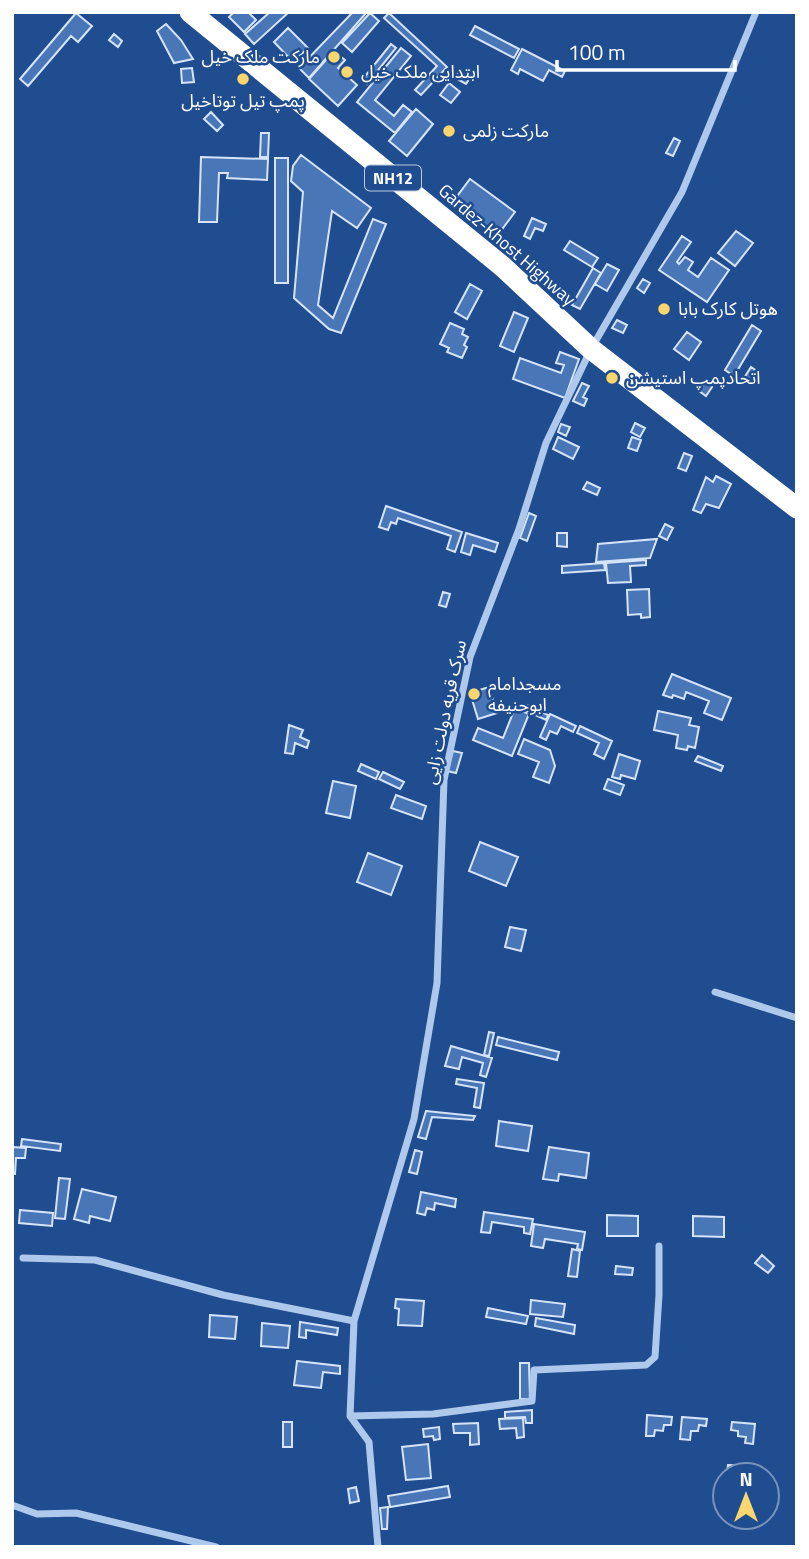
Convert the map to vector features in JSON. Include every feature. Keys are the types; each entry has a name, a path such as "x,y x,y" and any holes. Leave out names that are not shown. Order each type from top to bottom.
{"highway":[{"name":"Gardez-Khost Highway","path":"190,12 502,267 591,349 797,508"}],"street":[{"name":"سرک قریه دولت زایی","path":"350,1416 354,1321 414,1119 437,983 444,780 470,657 519,530 546,443 591,349 682,192 756,12"},
{"path":"715,992 797,1018"},
{"path":"350,1416 433,1414 532,1401 534,1370 646,1365 655,1357 659,1246"},
{"path":"23,1258 95,1260 223,1295 354,1321"},
{"path":"350,1416 369,1441 378,1547"},
{"path":"12,1505 37,1514 76,1513 216,1547"}],"building":[{"path":"234,12 248,12 256,20 244,32 229,17"},
{"path":"270,12 289,12 254,44 245,34"},
{"path":"353,12 367,12 309,78 299,68"},
{"path":"76,13 92,26 78,42 71,36 28,86 20,79"},
{"path":"370,13 379,21 352,52 342,43"},
{"path":"389,13 447,67 421,95 415,90 437,66 384,18"},
{"path":"166,24 181,40 193,59 174,63 157,31"},
{"path":"475,26 519,49 514,58 470,35"},
{"path":"288,28 308,48 293,62 274,42"},
{"path":"114,34 122,41 118,47 109,40"},
{"path":"391,44 396,48 367,84 362,80"},
{"path":"401,48 411,56 375,100 394,116 403,105 412,112 395,133 357,102"},
{"path":"522,49 565,71 562,77 549,70 543,81 520,69 518,74 511,70"},
{"path":"334,51 345,60 338,68 357,85 338,106 309,79"},
{"path":"192,68 194,82 182,83 181,69"},
{"path":"459,72 470,78 466,84 455,78"},
{"path":"449,83 460,92 451,103 440,95"},
{"path":"416,109 433,124 407,156 389,141"},
{"path":"211,112 223,125 217,131 204,119"},
{"path":"261,133 269,133 268,157 260,157"},
{"path":"674,138 680,141 673,156 666,153"},
{"path":"301,155 371,208 357,228 332,211 318,305 333,318 373,219 386,224 341,333 329,329 294,298 303,192 291,181 293,166"},
{"path":"201,157 268,159 267,180 227,178 228,173 219,173 217,222 199,222"},
{"path":"275,158 288,158 288,283 275,283"},
{"path":"470,179 515,212 497,236 452,203"},
{"path":"532,218 546,224 543,231 535,228 530,239 524,236"},
{"path":"736,231 753,243 735,266 718,253"},
{"path":"682,236 691,242 677,262 679,264 685,257 693,262 688,270 698,277 711,258 729,270 707,302 659,270"},
{"path":"570,241 598,258 592,267 564,250"},
{"path":"607,264 619,270 607,291 595,284"},
{"path":"593,268 601,273 580,309 572,305"},
{"path":"643,279 650,283 644,293 637,288"},
{"path":"470,284 482,291 467,319 455,312"},
{"path":"514,312 528,318 514,352 500,346"},
{"path":"617,320 627,325 623,333 612,328"},
{"path":"450,323 464,329 462,334 468,337 462,358 447,352 449,348 440,344"},
{"path":"752,325 761,331 734,376 725,370"},
{"path":"687,332 701,342 689,360 674,349"},
{"path":"560,352 579,359 565,398 513,379 520,358 561,373 564,365 556,363"},
{"path":"751,367 757,371 750,381 744,378"},
{"path":"705,382 712,387 706,396 699,391"},
{"path":"582,383 589,386 583,397 587,399 584,406 573,401"},
{"path":"635,423 645,428 640,437 631,432"},
{"path":"561,424 570,427 566,436 558,432"},
{"path":"558,437 579,447 573,459 553,449"},
{"path":"632,437 641,440 637,451 628,448"},
{"path":"684,453 692,456 686,471 678,468"},
{"path":"716,476 731,484 719,508 706,504 701,513 693,510 706,477 713,482"},
{"path":"587,482 600,488 597,495 583,489"},
{"path":"386,506 462,532 455,552 447,549 451,536 398,518 396,524 391,522 388,530 379,527"},
{"path":"529,513 536,516 527,541 520,538"},
{"path":"665,524 673,528 667,540 659,536"},
{"path":"466,533 498,543 495,552 473,545 470,555 461,552"},
{"path":"557,533 567,533 567,547 557,546"},
{"path":"657,539 650,558 596,562 598,544"},
{"path":"646,560 646,565 630,566 631,582 608,583 606,563"},
{"path":"604,563 605,570 562,573 562,566"},
{"path":"649,589 650,617 641,618 641,614 628,615 627,590"},
{"path":"443,592 450,594 446,607 439,605"},
{"path":"672,674 731,698 722,720 704,713 709,701 686,692 684,699 663,695"},
{"path":"489,687 497,713 478,719 470,693"},
{"path":"527,705 548,715 546,720 524,710"},
{"path":"515,708 529,714 512,756 473,740 478,728 503,738"},
{"path":"658,711 691,718 689,725 699,727 695,748 676,748 678,735 654,730"},
{"path":"550,714 576,726 573,732 561,726 557,734 550,731 546,740 540,737"},
{"path":"289,725 303,730 300,737 309,741 307,748 295,743 293,754 285,753"},
{"path":"580,726 612,741 604,759 594,754 599,743 577,733"},
{"path":"524,739 550,750 555,766 549,783 533,777 539,762 518,754"},
{"path":"453,751 462,753 456,773 447,771"},
{"path":"619,754 640,761 635,779 621,775 620,779 612,777"},
{"path":"698,756 723,766 721,771 695,761"},
{"path":"361,764 379,772 376,779 358,771"},
{"path":"383,772 404,782 400,789 379,779"},
{"path":"608,779 624,785 620,795 604,789"},
{"path":"333,781 356,786 350,818 326,813"},
{"path":"396,795 426,806 422,819 391,808"},
{"path":"480,842 518,857 506,886 469,871"},
{"path":"368,853 402,866 391,895 357,882"},
{"path":"510,927 526,930 521,951 505,947"},
{"path":"489,1032 494,1033 489,1056 484,1055"},
{"path":"498,1037 559,1052 557,1060 496,1045"},
{"path":"451,1046 492,1058 486,1077 480,1075 483,1063 462,1057 459,1069 445,1066"},
{"path":"457,1079 484,1083 480,1108 474,1107 477,1088 456,1084"},
{"path":"426,1111 475,1116 473,1120 432,1117 426,1139 418,1137"},
{"path":"499,1121 532,1126 528,1151 496,1146"},
{"path":"22,1139 61,1144 60,1151 21,1146"},
{"path":"12,1147 26,1148 25,1158 16,1158 15,1174 12,1174"},
{"path":"549,1147 589,1153 586,1178 559,1174 558,1181 543,1179"},
{"path":"415,1150 422,1152 417,1174 409,1172"},
{"path":"59,1178 70,1179 65,1219 55,1218"},
{"path":"82,1189 116,1197 110,1221 90,1216 89,1223 74,1219"},
{"path":"421,1192 456,1199 455,1207 435,1203 434,1210 427,1208 425,1215 417,1213"},
{"path":"20,1210 53,1213 52,1226 19,1223"},
{"path":"484,1212 533,1219 530,1234 524,1233 524,1227 492,1222 490,1233 481,1232"},
{"path":"607,1215 638,1216 638,1236 607,1236"},
{"path":"693,1216 724,1217 724,1237 693,1236"},
{"path":"534,1224 585,1232 582,1250 577,1249 578,1244 545,1239 543,1248 531,1246"},
{"path":"572,1249 580,1251 577,1277 568,1276"},
{"path":"762,1255 774,1266 768,1273 755,1263"},
{"path":"616,1266 633,1268 632,1275 615,1274"},
{"path":"396,1299 424,1301 422,1326 398,1325 399,1309 395,1308"},
{"path":"531,1300 565,1304 563,1317 530,1314"},
{"path":"488,1308 528,1316 526,1324 486,1317"},
{"path":"210,1315 237,1317 235,1339 209,1337"},
{"path":"536,1318 575,1325 574,1334 535,1326"},
{"path":"300,1322 338,1328 337,1335 306,1330 306,1338 299,1337"},
{"path":"262,1323 290,1326 288,1348 261,1346"},
{"path":"297,1361 340,1366 340,1374 323,1372 321,1388 294,1385"},
{"path":"520,1363 529,1363 530,1399 520,1399"},
{"path":"532,1410 532,1423 526,1423 525,1417 505,1418 505,1412"},
{"path":"647,1415 672,1417 671,1425 664,1425 663,1431 655,1430 654,1436 646,1436"},
{"path":"682,1417 707,1419 706,1426 699,1425 698,1431 691,1431 690,1440 680,1439"},
{"path":"523,1418 524,1437 517,1438 516,1428 500,1429 499,1419"},
{"path":"283,1422 292,1422 292,1447 283,1447"},
{"path":"732,1422 755,1424 753,1444 745,1443 746,1437 738,1436 738,1431 731,1430"},
{"path":"478,1423 479,1444 470,1445 470,1433 454,1433 453,1424"},
{"path":"439,1427 440,1439 434,1440 433,1436 424,1437 423,1429"},
{"path":"428,1444 431,1478 406,1480 402,1447"},
{"path":"448,1486 450,1497 390,1507 388,1496"},
{"path":"356,1487 359,1501 350,1503 348,1489"},
{"path":"388,1507 387,1529 382,1529 380,1508"}],"place":[{"name":"مارکت ملک خیل","path":"334,57"},
{"name":"ابتدایی ملک خیل","path":"347,72"},
{"name":"پمپ تیل توتاخیل","path":"243,79"},
{"name":"مارکت زلمی","path":"449,131"},
{"name":"هوتل کارک بابا","path":"664,309"},
{"name":"اتحادپمپ استیشن","path":"612,378"},
{"name":"مسجدامام ابوحنیفه","path":"474,694"}]}
